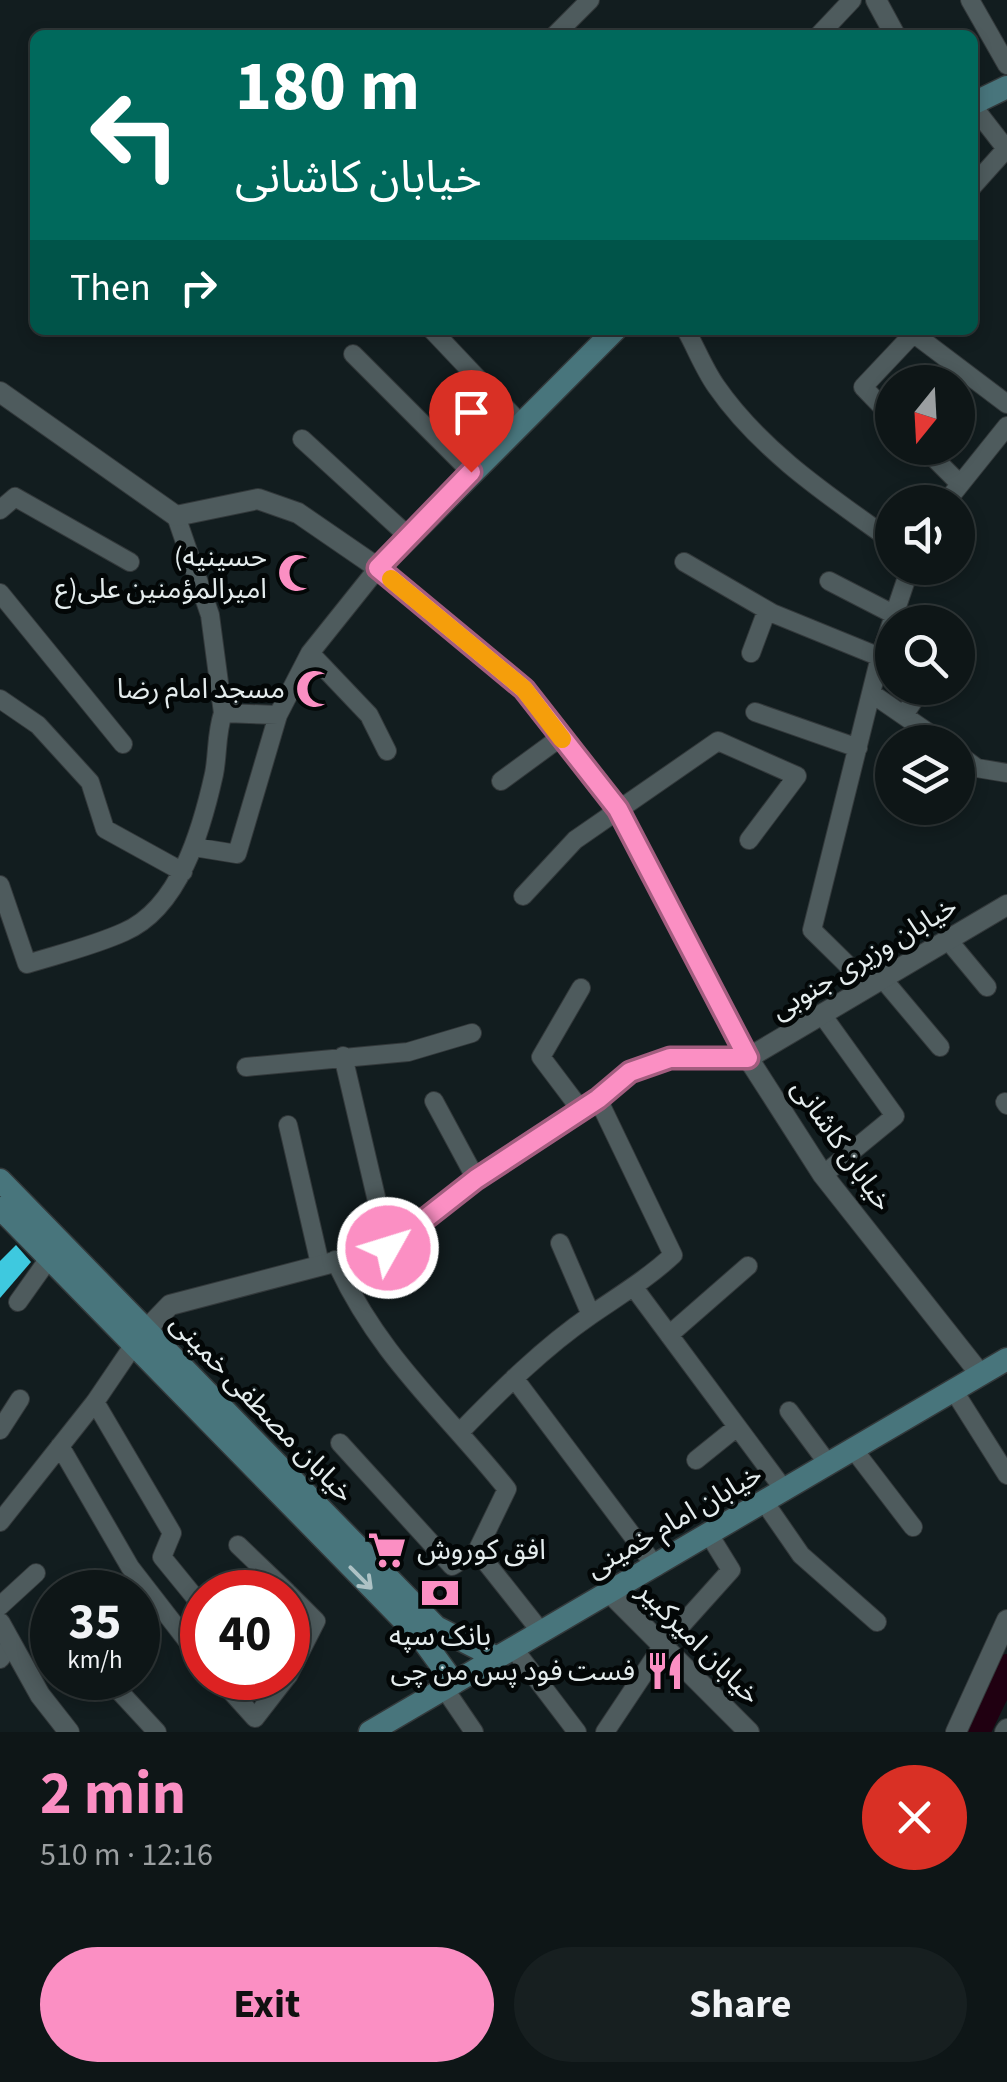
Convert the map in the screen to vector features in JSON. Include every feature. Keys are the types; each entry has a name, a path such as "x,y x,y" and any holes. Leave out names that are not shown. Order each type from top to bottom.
{"main road":[{"path":"978,101 1007,87"},
{"path":"378,568 609,335"},
{"name":"خیابان مصطفی خمینی","path":"0,1180 139,1338 429,1633 449,1686"},
{"name":"خیابان مصطفی خمینی","path":"0,1208 139,1338"},
{"name":"خیابان امام خمینی","path":"370,1732 1007,1360"},
{"name":"خیابان مصطفی خمینی","path":"429,1633 505,1654"}],"street":[{"path":"560,30 590,0"},
{"path":"824,30 852,0"},
{"path":"876,0 892,30"},
{"path":"970,0 1007,64"},
{"path":"978,112 1007,149 978,181"},
{"path":"437,335 519,422"},
{"path":"689,335 716,386 768,444 806,480 875,529"},
{"path":"882,365 908,335"},
{"path":"915,335 1007,404"},
{"path":"353,354 471,472"},
{"path":"875,373 863,387 875,399"},
{"path":"0,392 176,516 210,616 223,713 214,742 215,768 194,848 183,872 163,899 128,931 27,964 0,885"},
{"path":"941,465 960,484 1007,426"},
{"path":"302,439 407,536"},
{"path":"0,510 15,497 130,562"},
{"name":"خیابان کاشانی","path":"176,516 258,500 298,513 378,568 524,689 618,809 748,1058 823,1174 981,1375"},
{"path":"684,562 767,610 875,656"},
{"path":"194,848 237,854 278,715 310,653 378,568"},
{"path":"829,581 875,605"},
{"path":"1,596 123,744"},
{"path":"751,653 767,610"},
{"path":"310,653 369,715 387,751"},
{"path":"875,676 812,930 875,982 940,1047"},
{"path":"870,693 918,725"},
{"path":"0,699 38,725 90,782 104,829 183,872"},
{"path":"904,715 911,705"},
{"path":"755,712 858,748"},
{"path":"223,713 278,715"},
{"path":"501,781 561,737"},
{"path":"523,896 575,840 718,742 797,776 749,840"},
{"path":"975,767 1007,773"},
{"name":"خیابان وزیری جنوبی","path":"748,1058 1007,905"},
{"path":"948,940 987,987"},
{"path":"460,1431 514,1378 591,1315 635,1289 673,1254 590,1104 541,1057 582,988"},
{"path":"823,1016 895,1116 823,1174"},
{"path":"246,1067 408,1052 472,1033"},
{"path":"342,1056 388,1248"},
{"path":"0,1522 95,1402 139,1338 170,1305 388,1248 476,1179 590,1104 630,1072 670,1058 748,1058"},
{"path":"434,1101 476,1179"},
{"path":"288,1125 328,1262 359,1314 402,1372 460,1431 507,1490 477,1550 452,1566 340,1443"},
{"path":"560,1243 591,1315"},
{"path":"18,1302 50,1257"},
{"path":"670,1336 748,1266"},
{"path":"635,1289 737,1426 776,1497 801,1555 877,1622"},
{"path":"514,1378 656,1567"},
{"path":"954,1392 1007,1475"},
{"path":"0,1430 20,1399"},
{"path":"95,1402 172,1533 162,1558 180,1580"},
{"path":"789,1411 830,1465"},
{"path":"696,1460 737,1426"},
{"path":"60,1446 130,1567 180,1632"},
{"path":"854,1450 913,1526"},
{"path":"605,1732 661,1648 732,1570 710,1536"},
{"path":"238,1545 264,1570"},
{"path":"477,1550 542,1633"},
{"path":"0,1606 30,1578"},
{"name":"خیابان امیرکبیر","path":"610,1594 749,1732"},
{"path":"956,1732 1007,1620"},
{"path":"0,1622 6,1652 63,1729"},
{"path":"505,1654 577,1732"},
{"path":"449,1686 474,1732"},
{"path":"127,1700 156,1732"},
{"path":"239,1700 256,1718 268,1700"}],"building":[{"path":"16,1245 31,1262 0,1298 0,1261"}],"waterway":[{"path":"976,1732 1007,1668"}],"slow traffic":[{"path":"391,579 524,689 562,739"}],"place":[{"name":"(حسینیه امیرالمؤمنین علی(ع","path":"297,573"},
{"name":"مسجد امام رضا","path":"315,689"},
{"name":"افق کوروش","path":"387,1550"},
{"name":"بانک سپه","path":"440,1593"},
{"name":"فست فود پس من چی","path":"665,1671"}],"route":[{"path":"388,1248 476,1179 598,1099 630,1072 670,1058 748,1058 618,809 524,689 378,568 471,472"}]}
